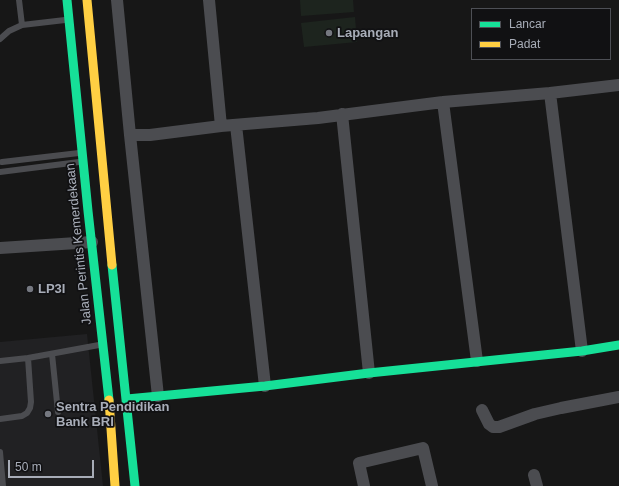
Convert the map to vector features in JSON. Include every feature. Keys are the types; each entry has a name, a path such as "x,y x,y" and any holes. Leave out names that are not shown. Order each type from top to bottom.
{"main road":[{"name":"Jalan Perintis Kemerdekaan","path":"67,0 68,20 92,157 127,399 135,486"},
{"name":"Jalan Perintis Kemerdekaan","path":"87,0 92,157 92,242 109,401 115,486"},
{"path":"127,399 264,386 477,361 582,351 619,345"}],"street":[{"path":"117,0 158,396"},
{"path":"209,0 221,126"},
{"path":"130,135 150,135 442,102 550,93 619,85"},
{"path":"550,93 582,351"},
{"path":"442,102 477,361"},
{"path":"342,114 368,373"},
{"path":"236,125 264,386"},
{"path":"0,248 92,242"},
{"path":"482,410 489,424 493,427 498,427 536,414 619,397"},
{"path":"364,486 360,463 423,448 432,486"}],"lane":[{"path":"19,0 22,24"},
{"path":"0,38 22,24 68,20"},
{"path":"92,157 19,170 0,172 1,161 92,157"},
{"path":"19,161 19,170"},
{"path":"0,361 28,358 103,344"},
{"path":"52,354 58,412"},
{"path":"0,419 22,416 27,413 30,408 31,402 28,358"},
{"path":"0,452 3,486"}],"shaded area":[{"name":"Lapangan","path":"300,0 353,0 354,12 301,16"},
{"name":"Lapangan","path":"355,17 357,42 304,47 301,23"},
{"name":"Sentra Pendidikan Bank BRI","path":"87,334 103,486 0,486 0,342"}],"traffic: fast":[{"path":"67,0 109,400"},
{"path":"112,265 135,486"},
{"path":"127,399 265,386 369,373 582,351 619,345"}],"traffic: slow":[{"path":"87,0 112,265"},
{"path":"109,400 115,486"}],"place":[{"name":"Lapangan","path":"329,33"},
{"name":"LP3I","path":"30,289"},
{"name":"Sentra Pendidikan Bank BRI","path":"48,414"}]}
